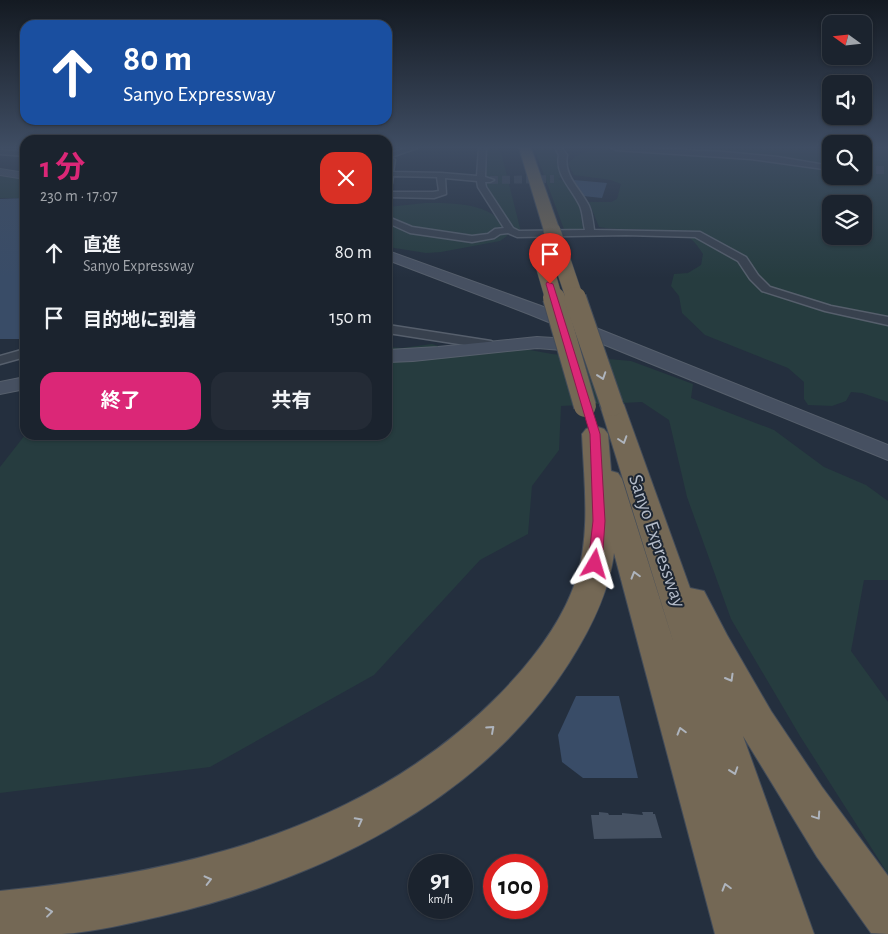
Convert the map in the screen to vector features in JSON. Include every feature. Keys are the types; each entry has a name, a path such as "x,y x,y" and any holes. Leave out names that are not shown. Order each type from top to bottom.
{"highway":[{"name":"Sanyo Expressway","path":"537,192 539,228 597,415 740,934"},
{"name":"Sanyo Expressway","path":"597,415 635,476 789,934"},
{"path":"0,916 47,912 132,899 233,874 311,846 394,803 457,760 511,710 553,660 592,580 598,548 599,521 597,415"},
{"path":"635,476 727,671 763,735 875,899"}],"street":[{"path":"392,195 434,195 443,192"},
{"path":"486,192 510,230 517,234 697,234 742,260 754,277 766,289 820,306 888,321"},
{"path":"573,192 585,207 590,233"},
{"path":"392,222 410,230 472,239 491,236 498,231 510,230"},
{"path":"392,256 535,310 888,453"},
{"path":"392,330 491,345"},
{"path":"392,356 448,353 491,345 549,341 585,345 620,352 637,352"},
{"path":"0,360 20,354"},
{"path":"0,388 20,384"}],"green space":[{"path":"0,192 20,192 20,198 0,198"},
{"path":"489,192 511,192 521,232 513,229"},
{"path":"550,192 571,192 579,204 583,229 565,232"},
{"path":"619,192 888,192 888,402 862,393 851,392 846,401 832,406 808,405 804,399 804,382 788,368 705,335 682,313 679,296 671,286 674,274 688,273 701,265 703,254 696,244 683,235 672,232 599,227 589,202 611,202 617,199"},
{"path":"449,203 474,207 496,216 503,225 507,236 500,241 441,252 426,253 392,248 392,207"},
{"path":"432,344 467,354 519,348 552,354 631,361 693,384 691,398 774,430 824,467 866,485 888,501 888,580 864,580 851,651 888,702 888,874 800,736 731,619 687,497 669,420 642,402 561,406 559,450 532,486 528,534 480,560 374,675 210,767 0,793 0,467 21,440 392,440 392,347 402,348"}],"water":[{"path":"581,192 604,192 602,198 583,196"},
{"path":"20,198 20,339 0,339 0,199"},
{"path":"576,696 619,696 638,778 583,778 562,762 558,735"}],"building":[{"path":"599,812 608,813 609,815 622,815 622,813 643,815 642,812 653,812 662,838 594,839 591,815 599,815"}],"route":[{"path":"550,284 585,406 595,434 599,521 598,548 595,564"}]}
